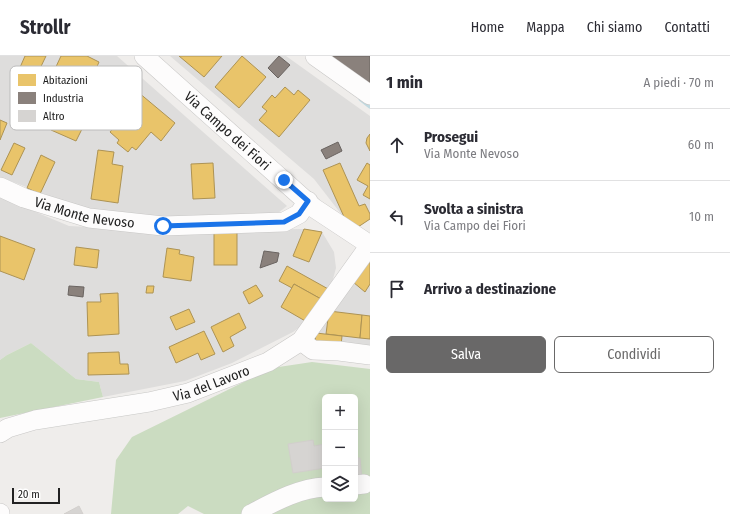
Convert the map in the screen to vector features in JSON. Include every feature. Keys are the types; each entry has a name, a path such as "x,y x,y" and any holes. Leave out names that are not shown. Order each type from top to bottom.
{"street":[{"name":"Via Campo dei Fiori","path":"144,56 308,201 314,208 370,245"},
{"path":"315,56 370,95"},
{"name":"Via Monte Nevoso","path":"0,187 24,198 89,218 163,226 284,222 299,214 308,201"},
{"name":"Via del Lavoro","path":"0,433 8,428 35,420 149,402 188,393 268,362 301,341 370,245"},
{"path":"301,341 313,350 339,351 370,355"},
{"path":"251,514 280,499 315,487 322,487"}],"shaded area":[{"path":"0,56 117,56 128,66 10,66 10,130 142,130 142,78 287,206 278,213 153,218 79,207 0,177"},
{"path":"170,56 286,56 370,116 370,219 358,227 345,219 314,179"},
{"path":"0,197 69,226 173,231 304,229 322,232 334,252 336,268 330,290 307,322 293,332 232,363 185,381 103,397 99,382 76,379 31,343 0,360"},
{"path":"370,258 370,351 341,346 316,333"}],"green space":[{"path":"31,343 76,379 99,382 103,397 0,418 0,360"},
{"path":"312,362 370,369 370,514 204,514 188,506 178,514 111,514 116,460 132,437 272,368"}],"building: Abitazioni":[{"path":"25,56 46,56 41,66 21,66"},
{"path":"61,56 87,56 99,62 97,66 56,66"},
{"path":"179,56 222,56 204,77"},
{"path":"242,56 266,77 239,108 215,87"},
{"path":"285,87 294,95 298,90 310,100 279,137 259,120 267,111 262,107 272,95 275,98"},
{"path":"142,95 175,123 161,141 151,132 136,150 132,147 128,152 117,143 119,140 110,132 112,130 142,130"},
{"path":"0,120 7,123 0,140"},
{"path":"51,130 82,130 76,141"},
{"path":"370,134 370,151 366,143"},
{"path":"14,143 25,148 12,175 1,170"},
{"path":"98,150 114,152 112,164 123,166 118,203 91,199"},
{"path":"41,155 55,162 40,194 27,188"},
{"path":"213,163 215,198 193,199 191,164"},
{"path":"340,163 359,206 365,204 370,214 370,219 358,227 345,219 323,170"},
{"path":"367,163 370,165 370,199 363,195 368,186 357,180"},
{"path":"304,229 322,232 309,262 293,256"},
{"path":"214,231 237,231 237,265 214,265"},
{"path":"0,236 35,249 24,280 0,271"},
{"path":"76,247 99,250 97,268 74,265"},
{"path":"167,248 180,250 179,254 194,257 191,281 163,277"},
{"path":"370,258 370,284 365,292 353,282"},
{"path":"287,266 330,290 321,299 294,284 292,288 279,281"},
{"path":"294,284 321,299 307,322 281,307"},
{"path":"256,285 263,296 249,304 243,292"},
{"path":"147,286 154,286 153,293 146,293"},
{"path":"118,293 119,334 88,336 87,302 101,302 100,294"},
{"path":"189,309 195,322 176,330 170,317"},
{"path":"329,311 362,315 360,338 326,334"},
{"path":"239,313 246,328 230,337 234,346 223,352 211,327"},
{"path":"362,315 370,316 370,339 360,338"},
{"path":"204,331 215,354 201,360 198,353 176,363 169,347"},
{"path":"316,333 342,336 341,346 315,343"},
{"path":"119,352 120,364 128,364 129,374 88,375 88,353"}],"building: Industria":[{"path":"279,56 290,65 278,78 268,68"},
{"path":"322,56 370,56 370,90"},
{"path":"338,142 342,151 326,159 321,150"},
{"path":"264,251 279,253 277,262 260,268"},
{"path":"69,286 84,287 83,297 68,295"}],"building: Altro":[{"path":"313,440 314,446 322,445 322,468 293,473 288,444"},
{"path":"358,458 360,458 362,480 358,480"},
{"path":"79,506 83,514 64,514"}],"waterway":[{"path":"361,99 370,106"}],"route":[{"path":"163,226 284,222 299,214 308,201 284,180"}]}
